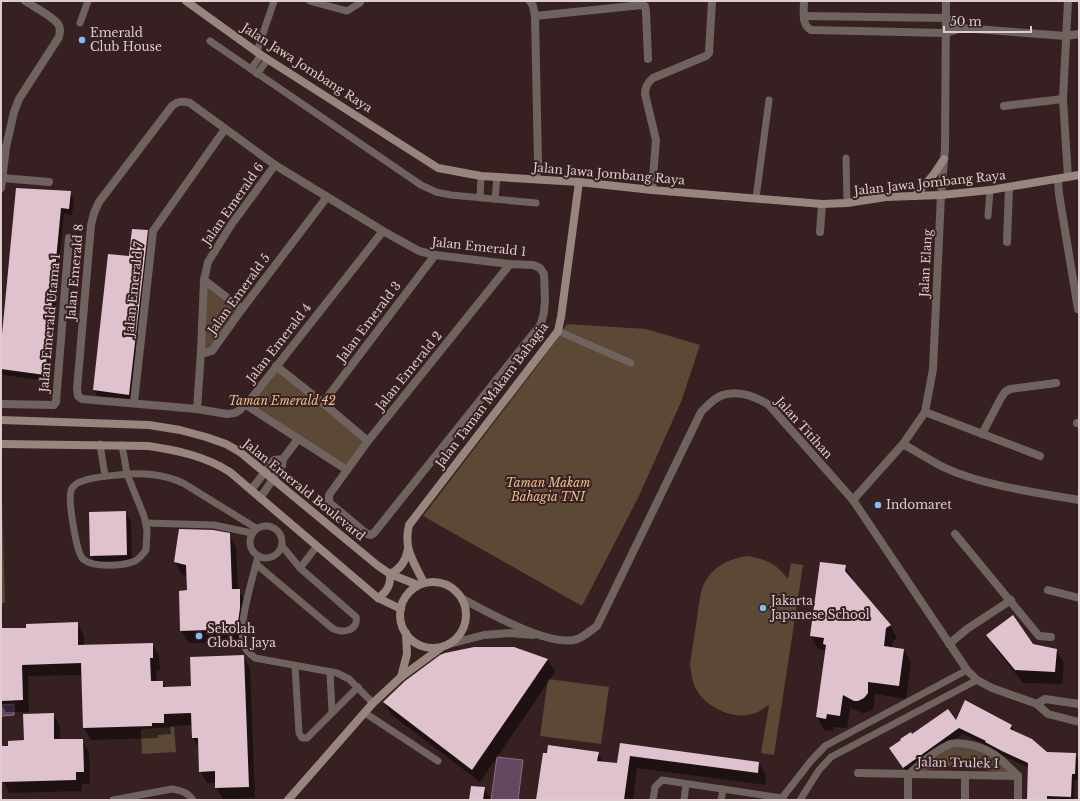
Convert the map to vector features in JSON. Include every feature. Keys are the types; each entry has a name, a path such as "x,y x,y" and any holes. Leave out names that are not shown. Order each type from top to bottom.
{"main road":[{"name":"Jalan Jawa Jombang Raya","path":"189,2 262,55 438,168 482,176 578,182 652,190 822,204 847,203 886,197 941,195 990,190 1079,175"},
{"path":"915,196 934,174 944,159"},
{"name":"Jalan Taman Makam Bahagia","path":"421,584 406,541 408,525 558,331 578,182"},
{"name":"Jalan Emerald Boulevard","path":"1,420 133,424 180,430 232,446 390,574 421,584"},
{"path":"1,444 100,444 148,446 169,449 209,461 230,472 378,598 401,609"},
{"path":"378,598 389,586 390,574 401,567 408,549"},
{"path":"288,800 374,702 401,677 460,634 466,621 465,606 463,599 457,591 448,585 438,582 421,584 410,591 404,599 400,617 406,633 407,654 401,677"},
{"path":"406,633 418,644 427,647 445,646"}],"street":[{"path":"1,188 8,134 14,112 19,99 59,37 60,29 58,24 25,1"},
{"path":"530,1 533,6 535,16 538,163 536,179"},
{"path":"652,190 656,140 644,94 645,89 648,82 653,78 706,56 709,53 712,1"},
{"path":"804,1 806,26 812,30 946,33 962,28 1066,36 1079,34"},
{"name":"Jalan Elang","path":"853,500 903,444 925,412 933,369 944,159 946,1"},
{"path":"1068,1 1063,99 1068,177"},
{"path":"535,16 642,4 645,6 646,12 648,59"},
{"path":"804,16 946,18 962,28"},
{"path":"1004,106 1063,99"},
{"name":"Jalan Emerald 8","path":"77,389 91,225 94,213 99,202 172,106 177,102 184,101 190,103"},
{"name":"Jalan Emerald 1","path":"190,103 275,165 383,231 419,251 435,255 510,264 534,264 540,268 544,274 544,312 541,324 374,533 371,535 361,530 329,502 329,495"},
{"name":"Jalan Emerald 7","path":"134,402 153,231 225,129"},
{"name":"Jalan Emerald 6","path":"201,351 204,280 208,262 231,225 275,165"},
{"path":"2,178 49,182"},
{"path":"1058,179 1059,194 1078,309"},
{"path":"1007,242 1009,187"},
{"name":"Jalan Emerald 5","path":"201,351 205,353 212,351 327,197"},
{"path":"820,232 822,204"},
{"name":"Jalan Emerald 4","path":"77,389 78,396 82,399 134,402 227,414 235,413 246,405 383,231"},
{"name":"Jalan Emerald Utama 1","path":"1,404 54,405 56,402 69,238"},
{"name":"Jalan Emerald 3","path":"323,403 435,255"},
{"name":"Jalan Emerald 2","path":"329,495 368,441 510,264"},
{"path":"204,280 242,309"},
{"path":"197,409 201,351"},
{"path":"276,366 368,441"},
{"path":"982,434 1005,392 1010,389 1056,383"},
{"name":"Jalan Titihan","path":"463,599 500,618 553,640 575,640 584,636 597,626 701,412 711,402 723,395 749,395 769,405 853,500 966,670 977,680 992,688 1037,704 1048,714 1079,722"},
{"path":"246,405 348,470"},
{"path":"925,412 1040,456"},
{"path":"260,498 282,466 283,459 298,439"},
{"path":"903,444 944,467 981,481 1079,500"},
{"path":"251,490 274,460 283,459"},
{"path":"955,534 1011,600 1039,636 1050,637"},
{"path":"1048,590 1079,598"},
{"path":"949,644 967,629 1011,600"},
{"name":"Jalan Titihan","path":"445,646 484,634 540,635"},
{"path":"1037,704 1045,699 1079,704"},
{"name":"Jalan Trulek I","path":"908,775 927,758 949,744 959,743 991,752 1018,776"},
{"path":"858,773 908,775 908,800"},
{"name":"Jalan Trulek I","path":"908,775 1018,776"},
{"path":"965,775 965,800"},
{"path":"1018,776 1018,800"}],"lane":[{"path":"80,23 88,1"},
{"path":"254,71 262,55 274,1"},
{"path":"310,1 346,11 360,3 360,1"},
{"path":"210,41 421,185 436,192 451,195 536,204"},
{"path":"756,198 769,100"},
{"path":"846,158 847,203"},
{"path":"480,198 482,176"},
{"path":"495,200 497,177"},
{"path":"988,216 990,190"},
{"path":"558,331 631,363"},
{"path":"100,444 105,476"},
{"path":"122,445 127,474 146,523 146,550 136,560 122,565 98,566 83,559 76,547 71,505 71,491 75,484 105,476 127,474 163,476 174,479 183,483 254,531"},
{"path":"146,523 214,525 254,531"},
{"path":"256,564 332,628 337,631 346,631 356,625 356,617 300,568 282,546 281,536 275,528 265,525 254,531 249,539 253,552 258,556 267,558 276,554 282,546"},
{"path":"300,568 317,546"},
{"path":"258,556 242,625 243,642 248,652 255,658 336,673 349,679 374,702"},
{"path":"295,666 298,733 302,738 307,738 358,687"},
{"path":"653,800 655,787 662,780 783,799 810,762 825,746 966,670"},
{"path":"330,672 332,712"},
{"path":"800,800 819,770 831,757 977,680"},
{"path":"365,713 438,761"},
{"path":"810,762 819,770"},
{"path":"684,800 686,784"},
{"path":"113,800 172,789 188,794 193,800"},
{"path":"721,800 723,789"}],"green space":[{"path":"204,280 242,309 212,351 201,351"},
{"name":"Taman Makam Bahagia TNI","path":"567,324 646,329 700,345 681,402 638,498 582,606 423,516 541,361"},
{"name":"Taman Emerald 42","path":"276,366 368,441 347,470 246,405"},
{"path":"2,503 5,603 1,603"},
{"path":"749,556 771,563 788,579 791,563 803,565 774,755 761,753 769,705 750,715 723,712 715,708 701,696 696,689 690,667 699,602 704,585 713,572 725,563 733,559"},
{"path":"548,679 609,687 601,744 540,736"},
{"path":"174,727 176,752 142,754 141,729"},
{"path":"951,744 992,754 1018,776 962,765 910,772"}],"shaded area":[{"path":"14,704 14,715 1,716 1,705"},
{"path":"497,757 523,760 518,800 491,800"}],"building":[{"path":"16,188 71,191 69,209 61,208 45,375 1,369 1,345"},
{"path":"132,229 148,230 129,395 93,390 108,254 129,256"},
{"path":"126,511 127,555 90,556 89,512"},
{"path":"179,529 213,530 230,533 232,589 240,589 240,608 237,629 180,631 179,591 187,590 186,565 174,562"},
{"path":"820,562 846,565 845,571 891,625 886,628 884,646 904,649 899,686 868,682 868,693 864,698 854,701 843,695 840,716 827,714 826,719 816,717 826,645 823,644 824,638 810,636"},
{"path":"1013,615 1033,644 1057,649 1055,672 1015,670 986,635"},
{"path":"78,622 78,645 153,643 153,658 150,658 151,681 163,681 163,687 191,686 190,657 244,655 249,787 215,788 215,771 199,772 198,738 192,738 191,713 164,714 164,723 152,723 152,726 83,728 81,663 22,665 23,700 1,701 1,628 26,628 26,624"},
{"path":"474,647 514,647 548,659 472,770 383,702 405,681 440,655"},
{"path":"965,700 1012,725 1010,729 1032,739 1047,752 1076,753 1075,774 1072,774 1071,797 1047,796 1047,800 1027,800 1028,763 959,728 903,768 889,748 901,740 900,739 911,732 912,734 948,709 956,720"},
{"path":"54,713 54,739 83,739 84,772 76,772 76,780 2,782 1,746 8,746 8,741 24,740 23,714"},
{"path":"620,743 759,762 758,773 630,756 624,800 536,800 543,753 547,753 548,745 599,752 597,761 617,763"},
{"path":"471,786 485,787 483,800 469,800"}],"place":[{"name":"Emerald Club House","path":"82,40"},
{"name":"Indomaret","path":"878,505"},
{"name":"Jakarta Japanese School","path":"763,608"},
{"name":"Sekolah Global Jaya","path":"199,636"}]}
